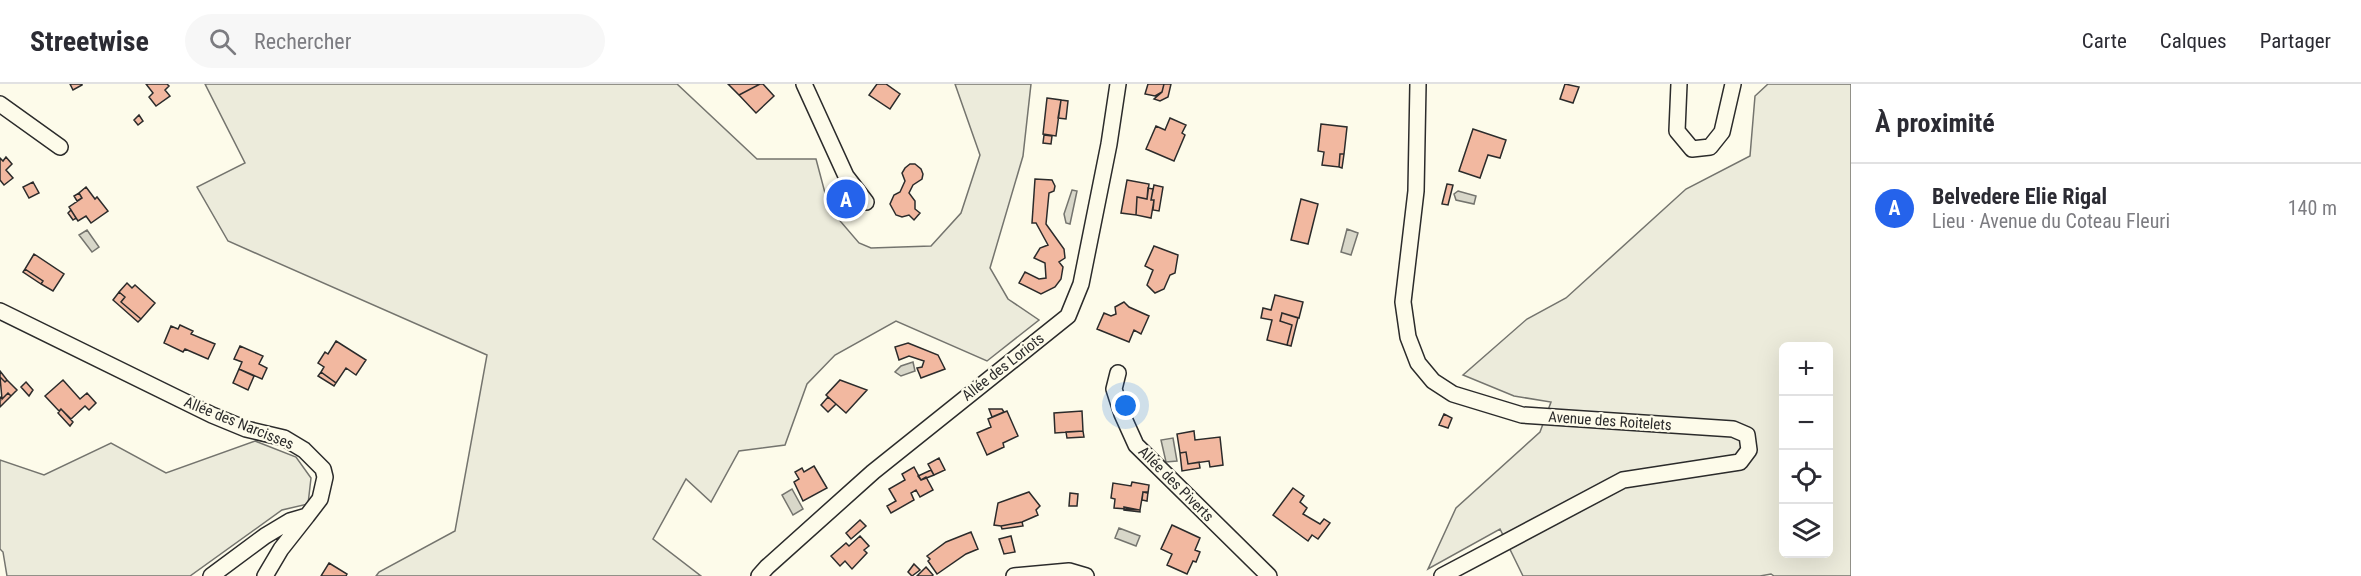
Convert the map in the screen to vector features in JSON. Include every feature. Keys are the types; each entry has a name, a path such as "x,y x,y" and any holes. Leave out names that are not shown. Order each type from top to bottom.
{"street":[{"path":"804,84 846,176 866,202"},
{"name":"Allée des Loriots","path":"759,576 873,472 1068,316 1082,284 1118,84"},
{"name":"Avenue des Roitelets","path":"1418,84 1416,191 1403,302 1411,345 1418,363 1433,381 1454,394 1522,415 1733,429 1747,435 1749,450 1740,462 1623,480 1442,576"},
{"path":"1679,84 1677,131 1692,149 1710,147 1722,132 1733,84"},
{"path":"0,104 60,147"},
{"name":"Allée des Narcisses","path":"0,311 212,415 246,429 284,438 304,450 323,469 325,477 320,499 307,516"},
{"name":"Allée des Piverts","path":"1118,373 1114,390 1136,445 1269,576"},
{"path":"211,576 265,536 290,521 307,516"},
{"path":"265,576 281,549 307,516"},
{"path":"1014,576 1069,571 1086,576"}],"shaded area":[{"path":"205,84 677,84 757,159 816,159 829,208 859,243 871,248 931,246 961,213 980,155 955,84 1031,84 1023,156 990,268 1008,299 1039,320 987,361 896,321 835,355 807,384 785,445 739,451 711,502 686,479 653,539 701,576 376,576 379,572 455,531 487,355 228,241 197,187 245,163"},
{"path":"1768,84 1851,84 1851,576 1774,576 1771,574 1760,576 1523,576 1500,529 1428,569 1456,508 1540,432 1551,402 1514,396 1463,375 1527,319 1566,298 1686,189 1750,156 1755,96"},
{"path":"1072,190 1077,191 1070,224 1066,223 1064,214"},
{"path":"1458,191 1476,196 1474,204 1456,200 1454,194"},
{"path":"1347,229 1358,233 1351,255 1341,252"},
{"path":"87,230 99,247 92,252 79,235"},
{"path":"913,362 915,371 901,376 895,372 901,366"},
{"path":"1173,438 1177,461 1166,462 1161,440"},
{"path":"255,441 296,457 311,478 308,504 282,510 190,576 7,576 3,552 0,549 0,460 44,475 111,443 166,473"},
{"path":"792,489 803,509 793,515 782,495"},
{"path":"1119,528 1140,536 1136,546 1115,538"}],"building":[{"path":"70,84 82,84 82,85 73,90"},
{"path":"146,84 167,84 169,86 165,90 170,96 156,106 149,97 153,93"},
{"path":"728,84 760,84 739,95"},
{"path":"763,84 774,96 756,113 739,95"},
{"path":"877,84 886,84 900,94 890,109 869,95"},
{"path":"1148,84 1164,84 1162,92 1155,96 1145,94"},
{"path":"1164,84 1171,84 1168,97 1160,101 1154,99 1162,92"},
{"path":"1565,84 1579,87 1573,103 1560,99"},
{"path":"1047,98 1061,100 1056,136 1043,134"},
{"path":"1061,100 1068,101 1066,119 1058,118"},
{"path":"139,115 143,121 138,125 134,120"},
{"path":"1170,118 1186,125 1182,133 1185,135 1174,161 1146,149 1156,126 1165,130"},
{"path":"1321,124 1347,127 1344,154 1340,154 1339,167 1322,165 1324,152 1318,151"},
{"path":"1473,129 1506,140 1500,158 1488,155 1480,178 1459,171"},
{"path":"1044,135 1052,136 1051,144 1043,143"},
{"path":"1340,154 1344,154 1342,168 1339,167"},
{"path":"6,157 12,164 6,170 13,178 4,185 0,180 0,158 3,161"},
{"path":"910,164 915,164 923,174 922,179 913,185 909,193 915,201 915,209 920,213 914,220 909,215 902,217 896,215 890,204 894,195 900,192 905,181 902,173 905,168"},
{"path":"1035,179 1052,180 1055,186 1054,191 1049,193 1046,224 1064,249 1065,258 1059,262 1063,267 1061,279 1055,287 1041,294 1019,283 1025,272 1039,279 1046,278 1045,263 1034,258 1040,248 1048,245 1036,223 1032,223"},
{"path":"1127,180 1149,184 1147,199 1137,197 1136,215 1121,213"},
{"path":"33,182 39,193 29,198 23,187"},
{"path":"1447,184 1453,185 1448,205 1442,204"},
{"path":"1154,185 1163,187 1159,211 1153,210 1154,200 1151,200"},
{"path":"86,187 108,211 91,223 86,216 78,221 69,207 82,198 79,193"},
{"path":"1148,188 1153,189 1151,218 1136,215 1137,197 1147,199"},
{"path":"79,193 82,198 77,201 74,196"},
{"path":"1301,199 1318,204 1308,244 1291,240"},
{"path":"71,210 76,218 73,220 68,213"},
{"path":"1154,246 1178,255 1175,273 1170,275 1164,289 1155,293 1147,285 1153,270 1145,266"},
{"path":"34,254 64,274 53,291 41,284 43,281 25,269"},
{"path":"25,269 43,281 41,284 23,272"},
{"path":"127,283 132,288 135,285 155,303 141,319 121,302 125,297 119,292"},
{"path":"119,292 125,297 121,302 141,319 138,322 113,300"},
{"path":"1275,295 1303,302 1299,318 1282,313 1280,321 1292,325 1287,345 1267,340 1272,320 1261,318 1263,308 1271,310"},
{"path":"1124,302 1129,307 1149,316 1141,334 1134,330 1129,342 1097,329 1104,313 1111,316 1116,314 1115,307"},
{"path":"1282,313 1298,318 1291,346 1287,345 1292,325 1280,321"},
{"path":"180,325 193,331 191,334 215,344 208,359 185,349 183,352 164,343 171,326 178,329"},
{"path":"336,341 366,360 356,375 346,368 336,383 321,372 324,367 318,363 325,352 328,354"},
{"path":"908,343 938,355 945,369 921,378 917,368 922,367 924,361 909,356 899,360 895,347"},
{"path":"240,346 263,356 259,364 267,368 262,379 239,369 242,362 234,359"},
{"path":"239,369 254,376 248,390 233,383"},
{"path":"0,371 7,380 5,382 0,377"},
{"path":"321,372 336,383 334,386 318,376"},
{"path":"0,377 5,382 7,380 17,390 11,396 8,393 2,399"},
{"path":"63,380 80,399 87,393 96,403 89,410 85,406 71,419 61,409 59,411 45,396"},
{"path":"840,380 867,390 846,413 826,395"},
{"path":"26,382 33,390 29,396 21,387"},
{"path":"8,393 11,396 0,407 0,397 2,399"},
{"path":"828,397 836,404 828,412 821,405"},
{"path":"61,409 73,422 70,426 58,413"},
{"path":"989,409 1002,409 1004,412 992,417"},
{"path":"1007,411 1018,436 1003,443 1004,447 987,455 977,433 991,427 988,419"},
{"path":"1082,411 1083,431 1055,433 1054,413"},
{"path":"1444,414 1452,418 1448,428 1439,425"},
{"path":"1083,431 1084,437 1067,438 1066,432"},
{"path":"1194,431 1195,440 1220,437 1223,465 1210,467 1209,461 1188,464 1186,452 1180,453 1177,434"},
{"path":"1186,452 1188,464 1199,462 1200,468 1182,471 1180,453"},
{"path":"939,458 945,470 934,475 928,464"},
{"path":"814,466 827,488 803,501 794,482 799,479 795,472 802,468 804,472"},
{"path":"914,467 921,480 926,477 933,490 920,497 916,490 911,493 914,500 891,513 887,506 896,501 889,489 905,480 902,474"},
{"path":"931,470 934,475 921,480 918,476"},
{"path":"1132,482 1149,485 1148,493 1143,492 1140,510 1114,508 1115,499 1111,498 1113,483 1131,486"},
{"path":"1293,488 1304,496 1300,502 1307,508 1303,514 1320,524 1324,519 1330,523 1318,539 1312,535 1308,541 1273,515"},
{"path":"1029,492 1040,506 1036,510 1038,515 1022,522 994,525 998,503"},
{"path":"1143,492 1148,492 1147,501 1142,500"},
{"path":"1070,493 1078,494 1077,506 1069,506"},
{"path":"1124,507 1140,510 1140,512 1124,510"},
{"path":"860,520 866,526 851,539 846,533"},
{"path":"1022,522 1023,526 1002,529 1001,526"},
{"path":"1172,525 1200,538 1195,550 1200,552 1187,574 1167,565 1172,554 1161,549"},
{"path":"971,532 978,549 966,554 937,574 927,556 946,542"},
{"path":"860,536 869,546 864,550 867,553 852,569 845,561 840,566 831,556 846,543 849,546"},
{"path":"1011,536 1015,552 1004,554 999,539"},
{"path":"329,563 347,574 346,576 321,576"},
{"path":"914,564 920,570 912,576 908,572"},
{"path":"926,567 932,576 917,576"}],"place":[{"name":"Belvedere Elie Rigal","path":"846,199"}]}
